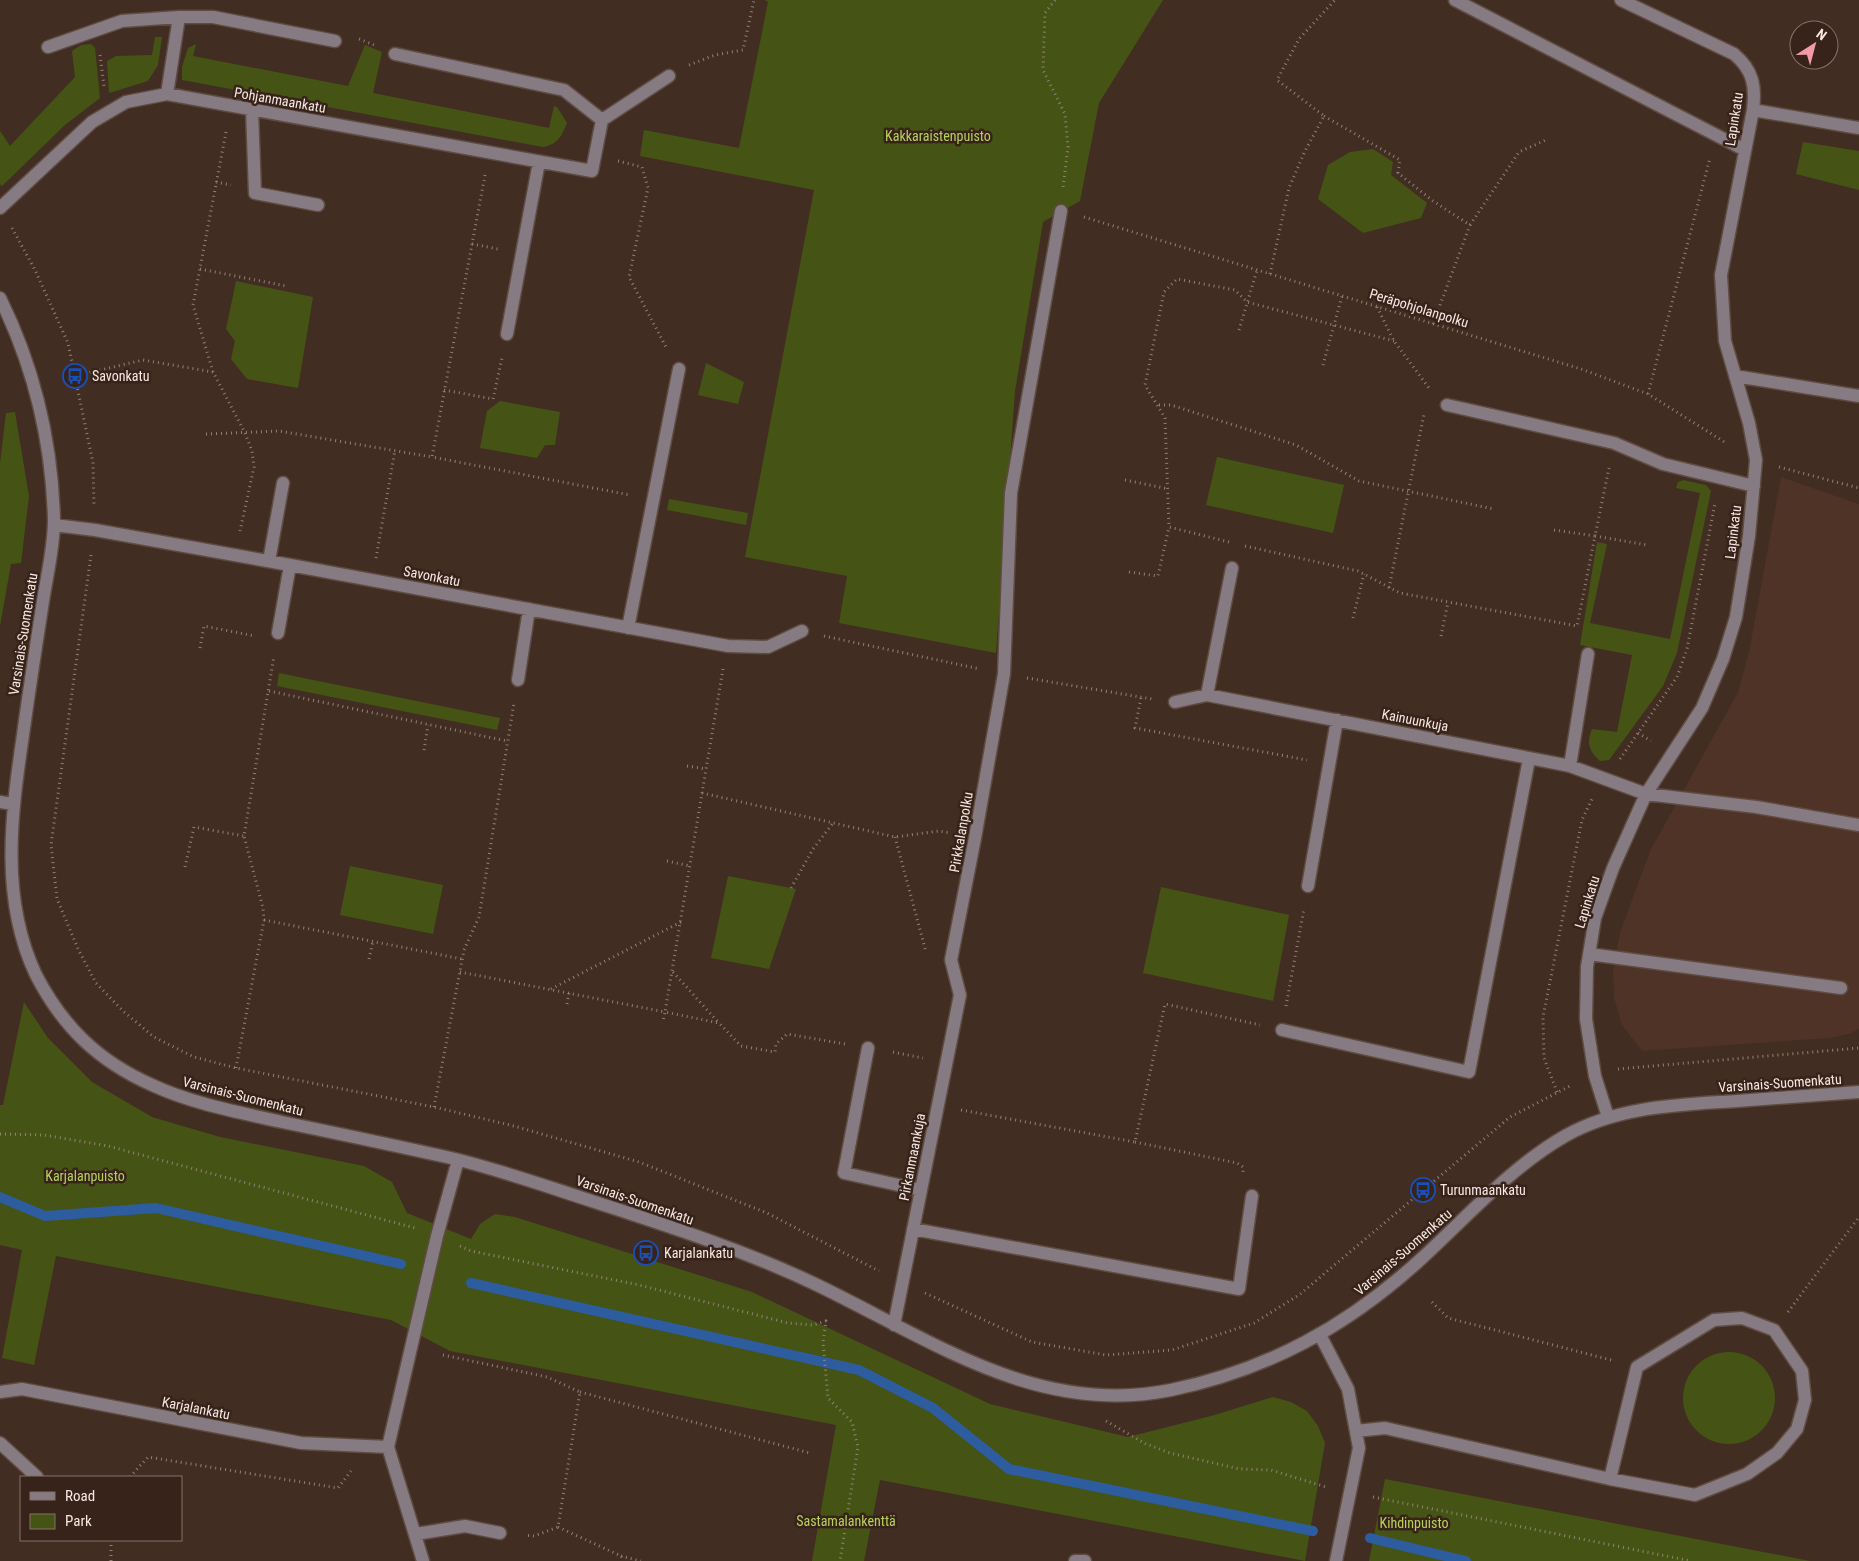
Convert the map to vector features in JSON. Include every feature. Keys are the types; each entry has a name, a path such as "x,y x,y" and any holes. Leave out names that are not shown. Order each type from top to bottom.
{"street":[{"path":"1455,0 1745,150"},
{"name":"Lapinkatu","path":"1608,1117 1595,1076 1586,1019 1589,954 1595,918 1613,868 1646,794 1702,708 1723,659 1736,617 1749,536 1756,460 1749,423 1725,340 1721,275 1753,110 1754,80 1743,61 1734,54 1621,0"},
{"path":"167,94 179,16"},
{"path":"48,47 122,21 179,16 213,17 335,41"},
{"path":"395,54 564,90 602,120 669,76"},
{"name":"Pohjanmaankatu","path":"0,208 92,122 126,102 167,94 592,171 602,120"},
{"path":"252,110 255,194 318,205"},
{"path":"1753,110 1859,128"},
{"path":"507,334 539,162"},
{"name":"Pirkkalanpolku","path":"960,995 951,960 976,838 1004,674 1011,493 1061,211"},
{"name":"Varsinais-Suomenkatu","path":"0,298 25,353 42,410 54,526 6,803 10,881 23,947 53,1006 67,1025 90,1047 118,1067 146,1083 180,1097 220,1109 458,1160 502,1172 657,1222 812,1282 965,1361 1037,1385 1100,1397 1131,1396 1210,1381 1268,1362 1320,1335 1369,1303 1412,1268 1521,1167 1565,1136 1608,1117 1657,1107 1859,1092"},
{"path":"628,628 679,368"},
{"path":"1736,376 1859,396"},
{"path":"1447,405 1614,443 1663,464 1754,486"},
{"path":"268,561 283,483"},
{"name":"Savonkatu","path":"54,526 94,530 728,646 768,647 802,631"},
{"path":"278,637 290,565"},
{"path":"1207,695 1232,568"},
{"path":"518,680 529,609"},
{"path":"1570,766 1588,654"},
{"name":"Kainuunkuja","path":"1175,702 1207,695 1570,766 1646,794 1756,807 1859,825"},
{"path":"1308,886 1337,720"},
{"path":"1282,1030 1469,1072 1529,759"},
{"path":"1589,954 1841,988"},
{"name":"Pirkanmaankuja","path":"894,1326 960,995"},
{"path":"868,1048 844,1174 921,1190"},
{"path":"423,1561 388,1447 437,1236 458,1160"},
{"path":"913,1229 1239,1289 1252,1196"},
{"path":"1356,1431 1385,1428 1610,1479 1695,1494 1747,1474 1777,1453 1797,1428 1805,1400 1802,1371 1774,1330 1742,1318 1714,1320 1637,1367 1610,1479"},
{"path":"1320,1335 1348,1389 1359,1448 1336,1561"},
{"name":"Karjalankatu","path":"0,1392 22,1390 301,1443 388,1447"},
{"path":"0,1443 36,1476"},
{"path":"416,1534 465,1526 500,1533"},
{"path":"1075,1561 1085,1561"}],"path":[{"path":"695,62 715,55 743,50 754,0"},
{"path":"1055,0 1045,13 1043,70 1066,114 1068,147 1061,211"},
{"path":"1335,0 1299,39 1277,80 1324,116 1400,160 1398,173 1433,201 1470,225"},
{"path":"91,32 98,41 108,113"},
{"path":"1270,274 1289,188 1304,153 1324,116"},
{"path":"228,124 193,305 213,372 245,433 254,467 240,535"},
{"path":"1648,394 1716,135"},
{"path":"1433,324 1470,225 1518,152 1546,140"},
{"path":"633,164 642,166 648,188 629,277 679,368"},
{"path":"432,457 485,174"},
{"path":"0,208 34,270 68,343 93,463 94,530 52,837 57,899 79,950 96,983 123,1011 154,1037 194,1057 236,1068 434,1107 514,1126 639,1162 767,1213 903,1283 1032,1342 1106,1355 1172,1350 1254,1323 1300,1295 1510,1117 1547,1096 1595,1076 1625,1067 1859,1048"},
{"name":"Peräpohjolanpolku","path":"1061,211 1581,369 1648,394 1756,460 1859,488"},
{"path":"200,268 286,286"},
{"path":"1239,330 1257,270"},
{"path":"1129,572 1158,576 1169,527 1165,418 1159,405 1145,385 1164,292 1177,279 1235,290 1247,302 1394,340"},
{"path":"1323,365 1342,296"},
{"path":"1377,307 1394,340 1429,388 1447,405"},
{"path":"444,390 493,399 507,334"},
{"path":"75,376 143,360 213,372"},
{"path":"1427,397 1429,388"},
{"path":"1159,405 1170,405 1296,445 1359,481 1408,493 1494,509"},
{"path":"1389,588 1425,407"},
{"path":"206,434 279,431 395,450 653,499"},
{"path":"1169,527 1364,574 1400,593 1577,626 1614,443"},
{"path":"375,561 395,450"},
{"path":"1125,480 1169,489"},
{"path":"1554,530 1647,545"},
{"path":"1353,618 1364,574"},
{"path":"1441,636 1448,602"},
{"path":"200,648 204,626 278,637 244,836 263,908 264,920 236,1068"},
{"path":"663,1021 728,646"},
{"path":"434,1107 462,959 478,917 518,680"},
{"path":"268,691 507,742"},
{"path":"1141,698 1135,728 1329,764"},
{"path":"424,750 428,724"},
{"path":"687,766 706,769"},
{"path":"702,793 896,837 939,831 976,838"},
{"path":"791,888 814,849 833,823"},
{"path":"186,867 194,827 244,836"},
{"path":"896,837 927,955"},
{"path":"667,861 690,866"},
{"path":"1135,1142 1165,1004 1282,1030 1308,886"},
{"path":"264,920 462,959"},
{"path":"550,990 680,922"},
{"path":"369,959 372,941"},
{"path":"460,972 719,1023"},
{"path":"673,972 741,1046 775,1052"},
{"path":"567,1004 569,993"},
{"path":"938,1106 1135,1142 1237,1163 1243,1167 1243,1194 1252,1196"},
{"path":"0,1134 44,1134 108,1146 413,1228"},
{"path":"1774,1330 1859,1217"},
{"path":"455,1244 471,1250 639,1285 788,1323 813,1325 826,1321 823,1342 828,1398 852,1422 858,1447 840,1561"},
{"path":"1432,1302 1448,1318 1637,1367"},
{"path":"443,1355 547,1377 580,1392 810,1453"},
{"path":"558,1527 580,1392"},
{"path":"1106,1421 1146,1444 1170,1453 1240,1469 1271,1470 1324,1486"},
{"path":"131,1476 148,1456 338,1488 353,1469"},
{"path":"1373,1497 1691,1561"},
{"path":"500,1533 534,1536 558,1527 621,1556 641,1561"},
{"path":"111,1541 111,1561"},
{"path":"621,1556 622,1561"}],"shaded area":[{"path":"1781,477 1859,504 1859,1029 1849,1034 1830,1038 1642,1051 1622,1025 1614,998 1613,971 1620,933 1650,851 1738,692 1749,652"}],"green space":[{"name":"Kakkaraistenpuisto","path":"765,0 1163,0 1099,103 1080,201 1043,222 1015,391 996,653 839,623 847,576 745,557 814,190 640,156 644,130 739,148 768,2"},
{"path":"155,37 162,37 158,65 148,81 109,93 107,61 116,56 152,55"},
{"path":"91,44 95,48 100,98 65,125 2,186 0,184 0,131 10,146 75,77 72,51 81,45"},
{"path":"196,44 193,56 348,86 365,45 382,52 373,93 549,128 554,106 557,107 567,123 558,139 552,144 543,147 182,80 182,67 188,48"},
{"path":"1803,142 1859,151 1859,190 1796,174"},
{"path":"1373,149 1393,162 1391,175 1427,203 1421,218 1363,233 1318,199 1328,165 1350,152"},
{"path":"236,281 313,297 298,388 247,379 231,359 235,341 226,329"},
{"path":"706,363 744,382 738,404 698,395"},
{"path":"500,401 560,412 555,445 545,445 537,458 480,448 487,411"},
{"path":"15,412 29,496 21,563 11,564 0,626 0,463 6,413"},
{"path":"1217,457 1344,485 1333,533 1206,505"},
{"path":"1683,480 1706,485 1711,491 1677,653 1663,686 1609,760 1600,761 1593,754 1590,746 1590,734 1592,729 1617,732 1632,655 1580,645 1597,542 1607,544 1590,623 1670,639 1700,493 1676,488 1678,482"},
{"path":"669,499 748,513 746,525 667,510"},
{"path":"279,673 500,718 497,730 277,686"},
{"path":"350,866 443,885 433,934 340,915"},
{"path":"728,876 796,889 769,969 711,958"},
{"path":"1161,887 1289,915 1273,1001 1143,973"},
{"name":"Karjalanpuisto","path":"24,1002 48,1038 92,1082 152,1117 220,1137 364,1166 392,1182 407,1213 471,1239 480,1224 495,1214 515,1217 752,1292 990,1404 1128,1437 1211,1416 1273,1397 1291,1402 1307,1411 1318,1426 1325,1443 1305,1561 880,1480 864,1561 812,1561 836,1425 450,1351 391,1320 56,1256 34,1365 2,1358 22,1250 0,1245 0,1105 3,1105"},
{"path":"1729,1352 1747,1355 1762,1365 1772,1380 1775,1398 1772,1416 1762,1431 1747,1441 1729,1444 1711,1441 1696,1431 1686,1416 1683,1398 1686,1380 1696,1365 1711,1355"},
{"name":"Kihdinpuisto","path":"1385,1479 1810,1561 1369,1561"}],"waterway":[{"path":"0,1197 45,1216 156,1208 401,1264"},
{"path":"471,1283 859,1370 933,1408 1009,1469 1313,1531"},
{"path":"1370,1538 1466,1561"}],"place":[{"name":"Savonkatu","path":"75,376"},
{"name":"Turunmaankatu","path":"1423,1190"},
{"name":"Karjalankatu","path":"646,1253"}],"park label":[{"name":"Sastamalankenttä","path":"846,1521"}]}
